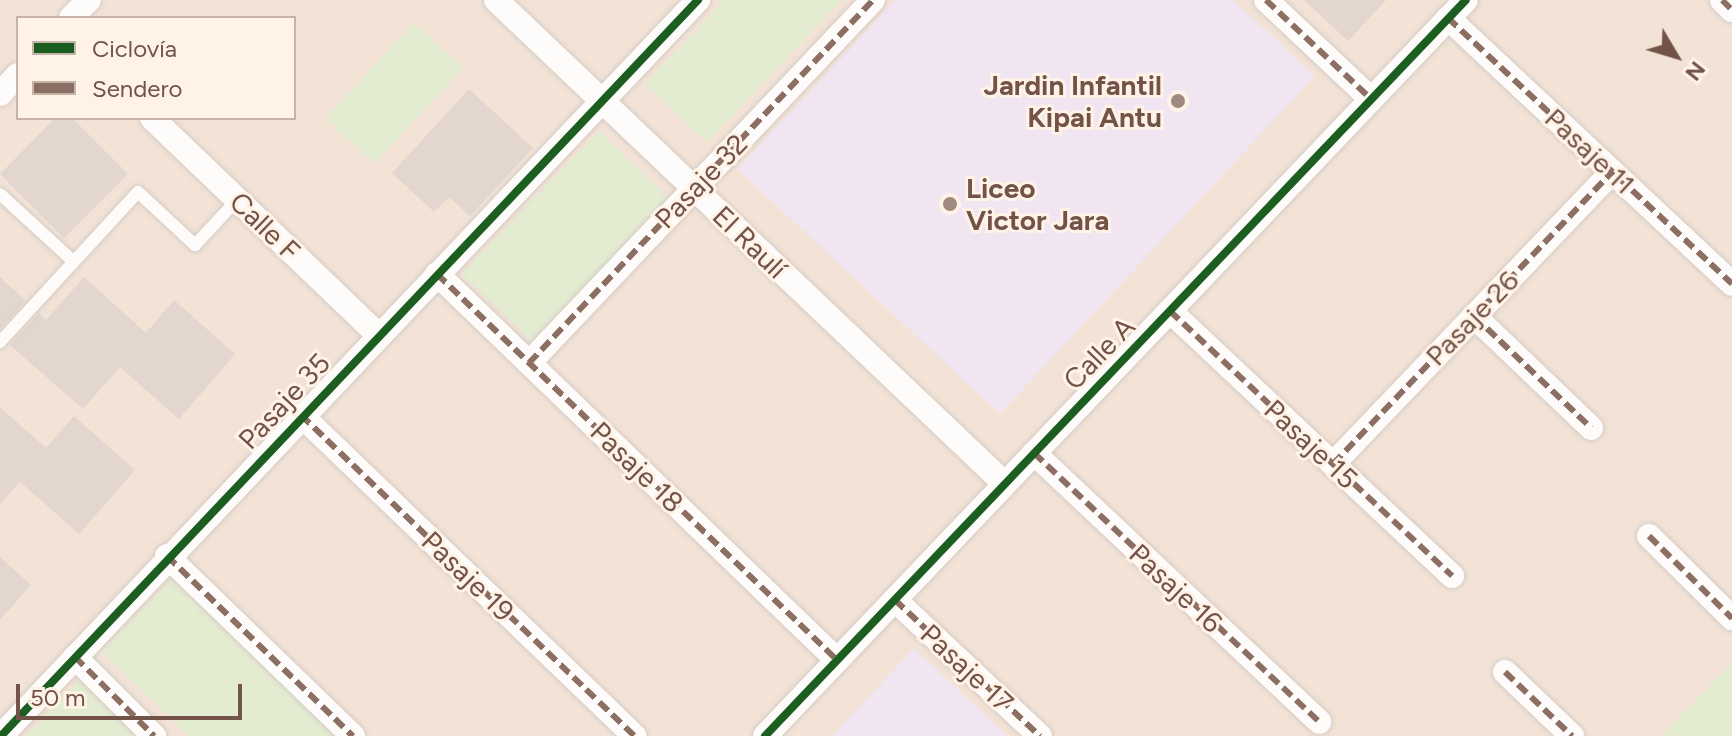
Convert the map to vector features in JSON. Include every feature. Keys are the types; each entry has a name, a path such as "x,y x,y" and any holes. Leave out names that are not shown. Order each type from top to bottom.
{"street":[{"path":"73,16 89,0"},
{"name":"El Raulí","path":"496,0 1005,484"},
{"name":"Pasaje 35","path":"1,736 377,334 698,0"},
{"name":"Pasaje 32","path":"529,363 873,0"},
{"path":"1266,0 1371,99"},
{"name":"Calle A","path":"765,736 1466,0"},
{"path":"1722,0 1732,10"},
{"name":"Pasaje 11","path":"1448,18 1732,284"},
{"path":"0,94 16,77"},
{"name":"Calle F","path":"154,120 377,334"},
{"name":"Pasaje 26","path":"1333,464 1612,172"},
{"name":"Pasaje 18","path":"437,274 837,660"},
{"name":"Pasaje 15","path":"1170,311 1452,576"},
{"path":"1474,316 1591,428"},
{"name":"Pasaje 19","path":"301,415 635,736"},
{"name":"Pasaje 16","path":"1034,453 1319,722"},
{"path":"1649,536 1732,618"},
{"path":"167,556 353,736"},
{"name":"Pasaje 17","path":"895,600 1040,736"},
{"path":"75,657 154,736"},
{"path":"1505,672 1572,736"}],"lane":[{"path":"0,342 138,192 195,245 237,200"},
{"path":"0,194 74,262"}],"shaded area":[{"path":"0,0 1732,0 1732,736 0,736"},
{"name":"Liceo Victor Jara","path":"895,0 1233,0 1315,76 1000,414 737,169"},
{"path":"914,648 1007,736 832,736"}],"green space":[{"path":"724,0 841,0 707,143 645,84"},
{"path":"414,23 463,69 374,164 325,118"},
{"path":"599,131 671,200 533,343 461,273"},
{"path":"173,577 337,736 189,736 101,651"},
{"path":"1732,663 1732,736 1661,736"},
{"path":"81,678 141,736 26,736"}],"building":[{"path":"1304,0 1386,0 1348,41"},
{"path":"469,89 533,148 470,216 449,197 434,212 392,173"},
{"path":"53,120 74,120 128,174 64,238 0,174"},
{"path":"0,277 26,301 0,329"},
{"path":"84,277 146,333 174,300 235,354 179,419 120,367 83,409 10,345 39,313 46,320"},
{"path":"0,407 46,448 74,416 135,470 79,534 20,482 0,504"},
{"path":"0,557 31,585 0,620"}],"marked path":[{"path":"529,363 873,0"},
{"path":"1266,0 1371,99"},
{"path":"1722,0 1732,10"},
{"path":"1448,18 1732,284"},
{"path":"1333,464 1612,172"},
{"path":"437,274 837,660"},
{"path":"1170,311 1452,576"},
{"path":"1474,316 1591,428"},
{"path":"301,415 635,736"},
{"path":"1034,453 1319,722"},
{"path":"1649,536 1732,618"},
{"path":"167,556 353,736"},
{"path":"895,600 1040,736"},
{"path":"75,657 154,736"},
{"path":"1505,672 1572,736"}],"cycle path":[{"path":"1,736 698,0"},
{"path":"765,736 1466,0"}],"place":[{"name":"Jardin Infantil Kipai Antu","path":"1178,101"},
{"name":"Liceo Victor Jara","path":"950,204"}]}
